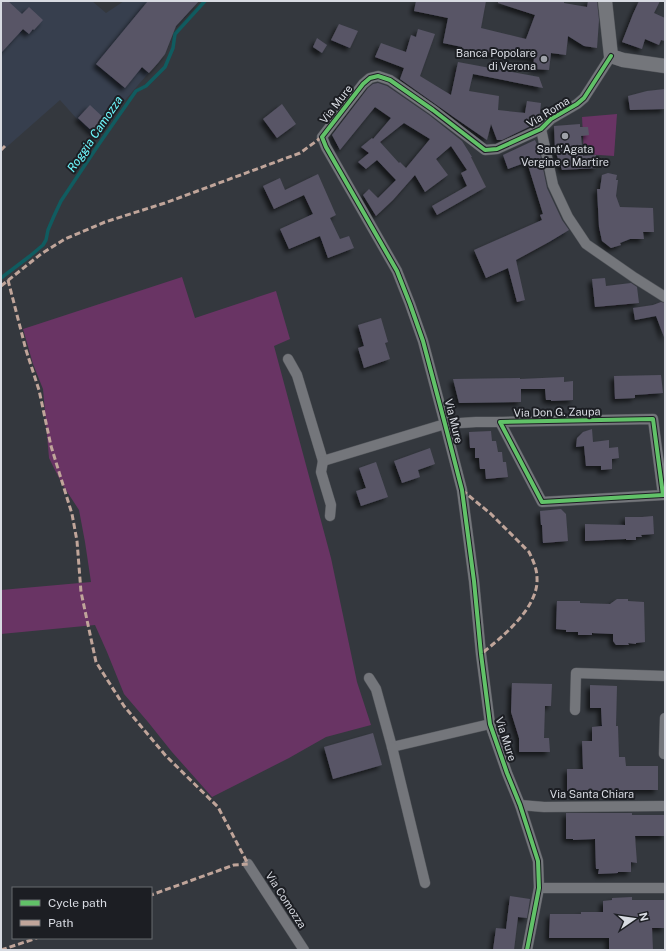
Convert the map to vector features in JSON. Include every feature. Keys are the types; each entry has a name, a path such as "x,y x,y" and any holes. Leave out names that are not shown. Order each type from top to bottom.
{"street":[{"path":"605,1 611,56 623,60 665,66"},
{"name":"Via Roma","path":"497,149 541,129 551,119 577,104 584,98 611,56"},
{"name":"Via Mure","path":"497,149 485,150 433,110 390,80 378,76 370,78 363,84 322,137 326,147 397,271 423,341 462,490 490,724 520,805 538,861 539,888 527,950"},
{"path":"541,129 553,185 568,217 586,244 665,297"},
{"path":"288,359 297,375 323,461 321,472 331,505 330,516"},
{"name":"Via Don G. Zaupa","path":"323,461 445,424 476,422 653,419 664,495 542,502 500,422"},
{"path":"575,710 576,673 665,676"},
{"path":"369,678 376,689 392,747 425,883"},
{"path":"664,754 665,718"},
{"path":"392,747 490,724"},
{"name":"Via Santa Chiara","path":"520,805 665,806"},
{"name":"Via Comozza","path":"248,864 304,950"},
{"path":"539,888 665,888"}],"shaded area":[{"path":"1,1 92,1 106,13 124,1 199,1 173,29 174,30 165,54 93,137 60,100 1,152"},
{"path":"617,114 614,156 584,154 582,117"},
{"path":"182,277 195,318 276,291 290,339 274,346 331,558 357,682 371,725 326,737 289,758 212,797 124,694 95,625 1,634 1,590 91,582 79,510 62,484 49,458 43,389 33,364 23,329"}],"building":[{"path":"1,1 8,1 22,14 29,7 43,20 29,34 23,29 1,53"},
{"path":"148,1 199,1 176,26 165,54 158,63 149,73 142,67 125,88 96,64"},
{"path":"416,1 486,1 481,28 526,39 535,15 498,3 498,1 564,1 564,3 587,7 588,1 597,1 599,20 597,48 584,46 568,36 566,55 551,53 549,70 533,69 534,58 462,49 462,47 443,43 448,18 414,11"},
{"path":"639,1 660,1 654,13 665,18 665,41 661,40 659,45 645,39 642,49 622,42"},
{"path":"339,24 358,31 350,48 331,40"},
{"path":"418,29 435,34 420,76 451,95 458,62 539,77 543,88 473,74 469,91 499,96 498,110 525,113 527,101 541,103 539,122 502,140 497,140 491,124 487,140 400,79 404,68 375,57 381,43 406,52 411,35 416,37"},
{"path":"317,38 327,45 322,53 313,47"},
{"path":"378,83 387,86 429,115 462,141 472,157 486,187 437,215 432,206 467,186 461,173 467,170 451,146 436,159 448,175 425,192 415,175 393,200 376,216 363,195 369,189 378,198 396,180 377,160 366,169 358,162 369,153 361,147 372,138 373,139 391,118 375,107 340,150 332,135 368,88 373,84","holes":["404,123 430,139 406,168 400,162 399,163 380,142"]},
{"path":"665,89 665,109 630,110 628,96 647,91"},
{"path":"282,104 296,124 277,138 263,119"},
{"path":"90,105 106,120 94,133 78,118"},
{"path":"580,124 580,127 588,127 589,135 581,136 583,156 596,155 597,168 562,170 555,150 554,126"},
{"path":"535,140 539,149 547,188 562,220 569,230 516,260 525,300 517,302 508,268 486,278 474,250 542,220 540,215 543,214 527,162 508,169 503,155"},
{"path":"608,173 617,175 616,180 618,180 616,196 620,207 653,208 654,232 643,232 644,239 630,239 620,243 621,245 611,248 602,241 599,227 597,189 600,189 602,175"},
{"path":"318,174 336,215 330,218 340,239 349,236 354,248 328,258 320,236 289,249 280,229 313,214 304,195 274,209 263,186 280,178 285,190"},
{"path":"605,278 606,286 631,283 637,287 639,303 595,307 592,279"},
{"path":"661,302 665,303 665,337 656,316 635,320 633,308 653,305"},
{"path":"381,318 388,342 385,343 390,359 364,368 358,348 364,346 358,325"},
{"path":"661,375 663,393 635,395 635,398 615,399 614,376"},
{"path":"564,377 564,382 573,381 573,400 546,400 545,389 521,389 521,402 459,403 453,379 520,379"},
{"path":"592,429 593,442 609,440 609,448 618,447 619,458 612,459 612,469 601,470 601,466 586,466 584,446 576,447 577,438 583,432"},
{"path":"491,431 492,441 496,441 498,452 502,452 503,462 506,462 508,477 486,479 485,469 480,469 479,458 475,458 475,448 470,448 469,432"},
{"path":"430,448 435,464 418,470 420,477 402,483 394,461"},
{"path":"376,462 388,497 361,506 356,491 366,488 359,468"},
{"path":"561,509 566,514 568,541 543,543 540,511"},
{"path":"653,516 654,534 641,535 642,537 636,537 636,540 585,541 585,524 625,525 625,517"},
{"path":"617,599 628,599 628,601 644,602 645,642 636,644 628,643 629,645 616,645 613,641 613,634 592,633 592,635 578,635 578,632 566,632 566,630 556,629 557,601 580,601 580,603 610,604"},
{"path":"512,683 552,684 551,706 545,706 544,738 549,738 550,752 519,752 519,738 511,712"},
{"path":"590,685 617,686 616,726 618,726 619,757 625,757 626,766 658,766 658,790 601,792 567,791 567,769 583,769 582,741 592,741 592,727 602,726 601,708 590,708"},
{"path":"373,733 382,765 333,779 324,747"},
{"path":"566,813 632,813 632,815 665,815 665,836 635,836 637,863 631,862 631,872 598,874 599,869 596,869 595,839 566,839"},
{"path":"510,896 530,899 527,918 518,917 514,950 493,950 496,928 506,929"},
{"path":"632,897 632,900 665,900 665,928 652,928 653,950 609,950 609,938 549,938 550,914 603,912 603,901 612,900 612,898"}],"waterway":[{"name":"Roggia Camozza","path":"1,278 43,245 61,201 136,91 146,86 165,67 173,48 175,34 205,1"}],"marked path":[{"path":"1,286 41,254 65,239 105,222 165,203 300,153 322,137"},
{"path":"1,150 5,146"},
{"path":"8,280 26,350 39,390 51,446 72,514 77,541 81,592 96,662 124,706 166,756 218,807 248,864 234,865 152,895"},
{"path":"462,490 491,514 529,552 537,575 536,589 532,600 525,611 508,631 481,654"},
{"path":"1,950 34,939"}],"cycle path":[{"path":"527,950 539,888 538,861 520,805 490,724 462,490 423,341 397,271 326,147 322,137 363,84 370,78 378,76 390,80 433,110 485,150 497,149 541,129 551,119 577,104 584,98 611,56"},
{"path":"663,495 653,419 500,422 542,502 665,495"}],"place":[{"name":"Banca Popolare di Verona","path":"544,59"},
{"name":"Sant'Agata Vergine e Martire","path":"565,136"}]}
